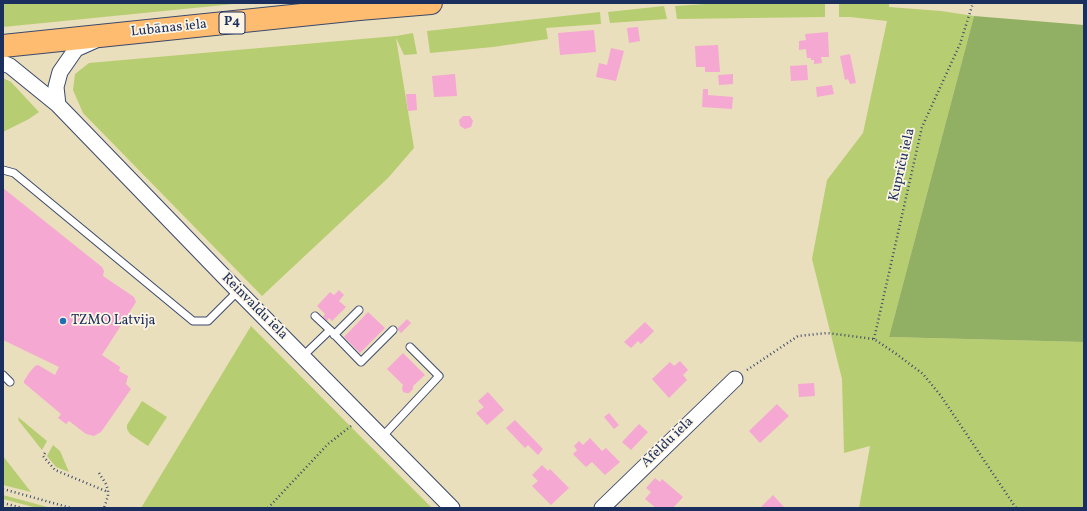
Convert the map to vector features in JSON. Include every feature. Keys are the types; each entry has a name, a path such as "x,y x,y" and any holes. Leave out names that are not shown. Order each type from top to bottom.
{"main road":[{"name":"Lubānas iela","path":"3,46 105,36 363,6 431,3"}],"street":[{"path":"58,105 56,87 60,72 76,49 105,36"},
{"name":"Reinvaldu iela","path":"3,63 10,66 58,105 238,291 452,508"},
{"name":"Afeldu iela","path":"602,508 735,378"}],"lane":[{"path":"3,170 14,173 193,321 208,321 238,291"},
{"path":"303,356 359,310"},
{"path":"315,316 361,362 393,330"},
{"path":"382,437 439,376 410,347"},
{"path":"3,375 10,382"}],"path":[{"name":"Kupriču iela","path":"874,339 922,127 960,44 973,3"},
{"path":"735,378 798,336 828,333 874,339 922,374 941,396 1016,508"},
{"path":"268,508 328,444 363,417"},
{"path":"45,453 43,456 55,470 108,492"},
{"path":"99,473 106,484 108,492 104,508"},
{"path":"3,489 71,508"},
{"path":"3,503 22,508"}],"green space":[{"path":"3,3 244,3 3,27"},
{"path":"721,3 825,3 825,17 677,19 675,6"},
{"path":"839,3 889,3 889,7 941,11 974,16 889,337 1084,342 1084,508 859,508 870,446 844,453 842,379 812,259 827,180 863,133 887,21 839,17"},
{"path":"664,6 667,19 610,23 608,12"},
{"path":"600,12 601,24 546,28 548,39 493,47 430,53 427,31"},
{"path":"974,16 1084,25 1084,342 889,337"},
{"path":"413,33 417,54 404,55 396,38 414,148 388,178 262,296 83,113 73,90 75,74 89,63 396,36"},
{"path":"3,78 11,82 39,112 29,119 3,132"},
{"path":"251,326 346,422 432,508 141,508"},
{"path":"142,401 167,417 148,446 130,434 127,429 127,425"},
{"path":"18,417 47,441 42,450 19,421"},
{"path":"53,445 60,451 69,472 56,467 47,456"},
{"path":"3,456 31,492 3,485"},
{"path":"3,495 51,508 37,508 3,499"}],"building":[{"path":"638,27 640,41 629,43 627,28"},
{"path":"594,30 596,52 560,55 558,33"},
{"path":"828,32 829,57 821,57 822,63 814,64 814,60 807,58 806,49 799,50 799,41 806,40 805,34"},
{"path":"718,45 720,72 705,72 705,67 696,67 695,46"},
{"path":"611,48 624,51 616,81 596,77 599,63 607,65"},
{"path":"850,54 856,83 850,84 848,79 845,80 840,56"},
{"path":"807,65 808,80 791,81 790,66"},
{"path":"455,74 457,96 434,97 432,76"},
{"path":"733,74 733,84 719,85 718,75"},
{"path":"832,85 834,94 817,97 816,87"},
{"path":"703,89 708,89 708,95 733,97 732,109 702,107"},
{"path":"406,94 416,94 417,110 408,111"},
{"path":"463,116 470,116 473,121 471,127 465,129 460,126 459,120"},
{"name":"TZMO Latvija","path":"3,188 102,267 104,271 103,276 134,297 136,302 102,355 120,367 119,371 128,376 126,384 131,389 101,432 94,436 86,434 69,421 66,424 58,418 61,414 24,383 29,373 35,366 38,365 55,375 59,367 3,340"},
{"path":"339,290 344,295 339,301 346,307 332,321 329,318 327,321 323,317 325,314 317,306 330,292 334,295"},
{"path":"368,312 385,328 360,353 344,337"},
{"path":"407,319 411,323 401,333 397,329"},
{"path":"645,322 654,331 641,344 638,341 631,348 624,342"},
{"path":"403,353 425,375 413,386 413,389 409,393 403,392 403,385 387,369"},
{"path":"680,361 688,370 683,375 687,380 669,398 652,379 670,362 674,366"},
{"path":"814,383 815,396 799,397 798,384"},
{"path":"488,392 504,410 487,425 476,413 484,407 478,401"},
{"path":"777,404 789,416 760,443 749,431"},
{"path":"609,413 619,425 614,429 604,417"},
{"path":"515,420 543,449 538,455 528,445 525,448 506,428"},
{"path":"639,424 648,432 631,450 622,442"},
{"path":"590,438 602,451 606,448 620,462 605,475 592,462 586,467 573,454 577,450 574,446 579,441 583,445"},
{"path":"542,465 548,471 550,469 569,488 551,505 532,486 538,481 532,475"},
{"path":"655,478 660,482 662,479 683,497 673,508 656,508 645,499 651,492 646,488"},
{"path":"773,495 784,507 783,508 760,508"}],"place":[{"name":"TZMO Latvija","path":"63,321"}]}
